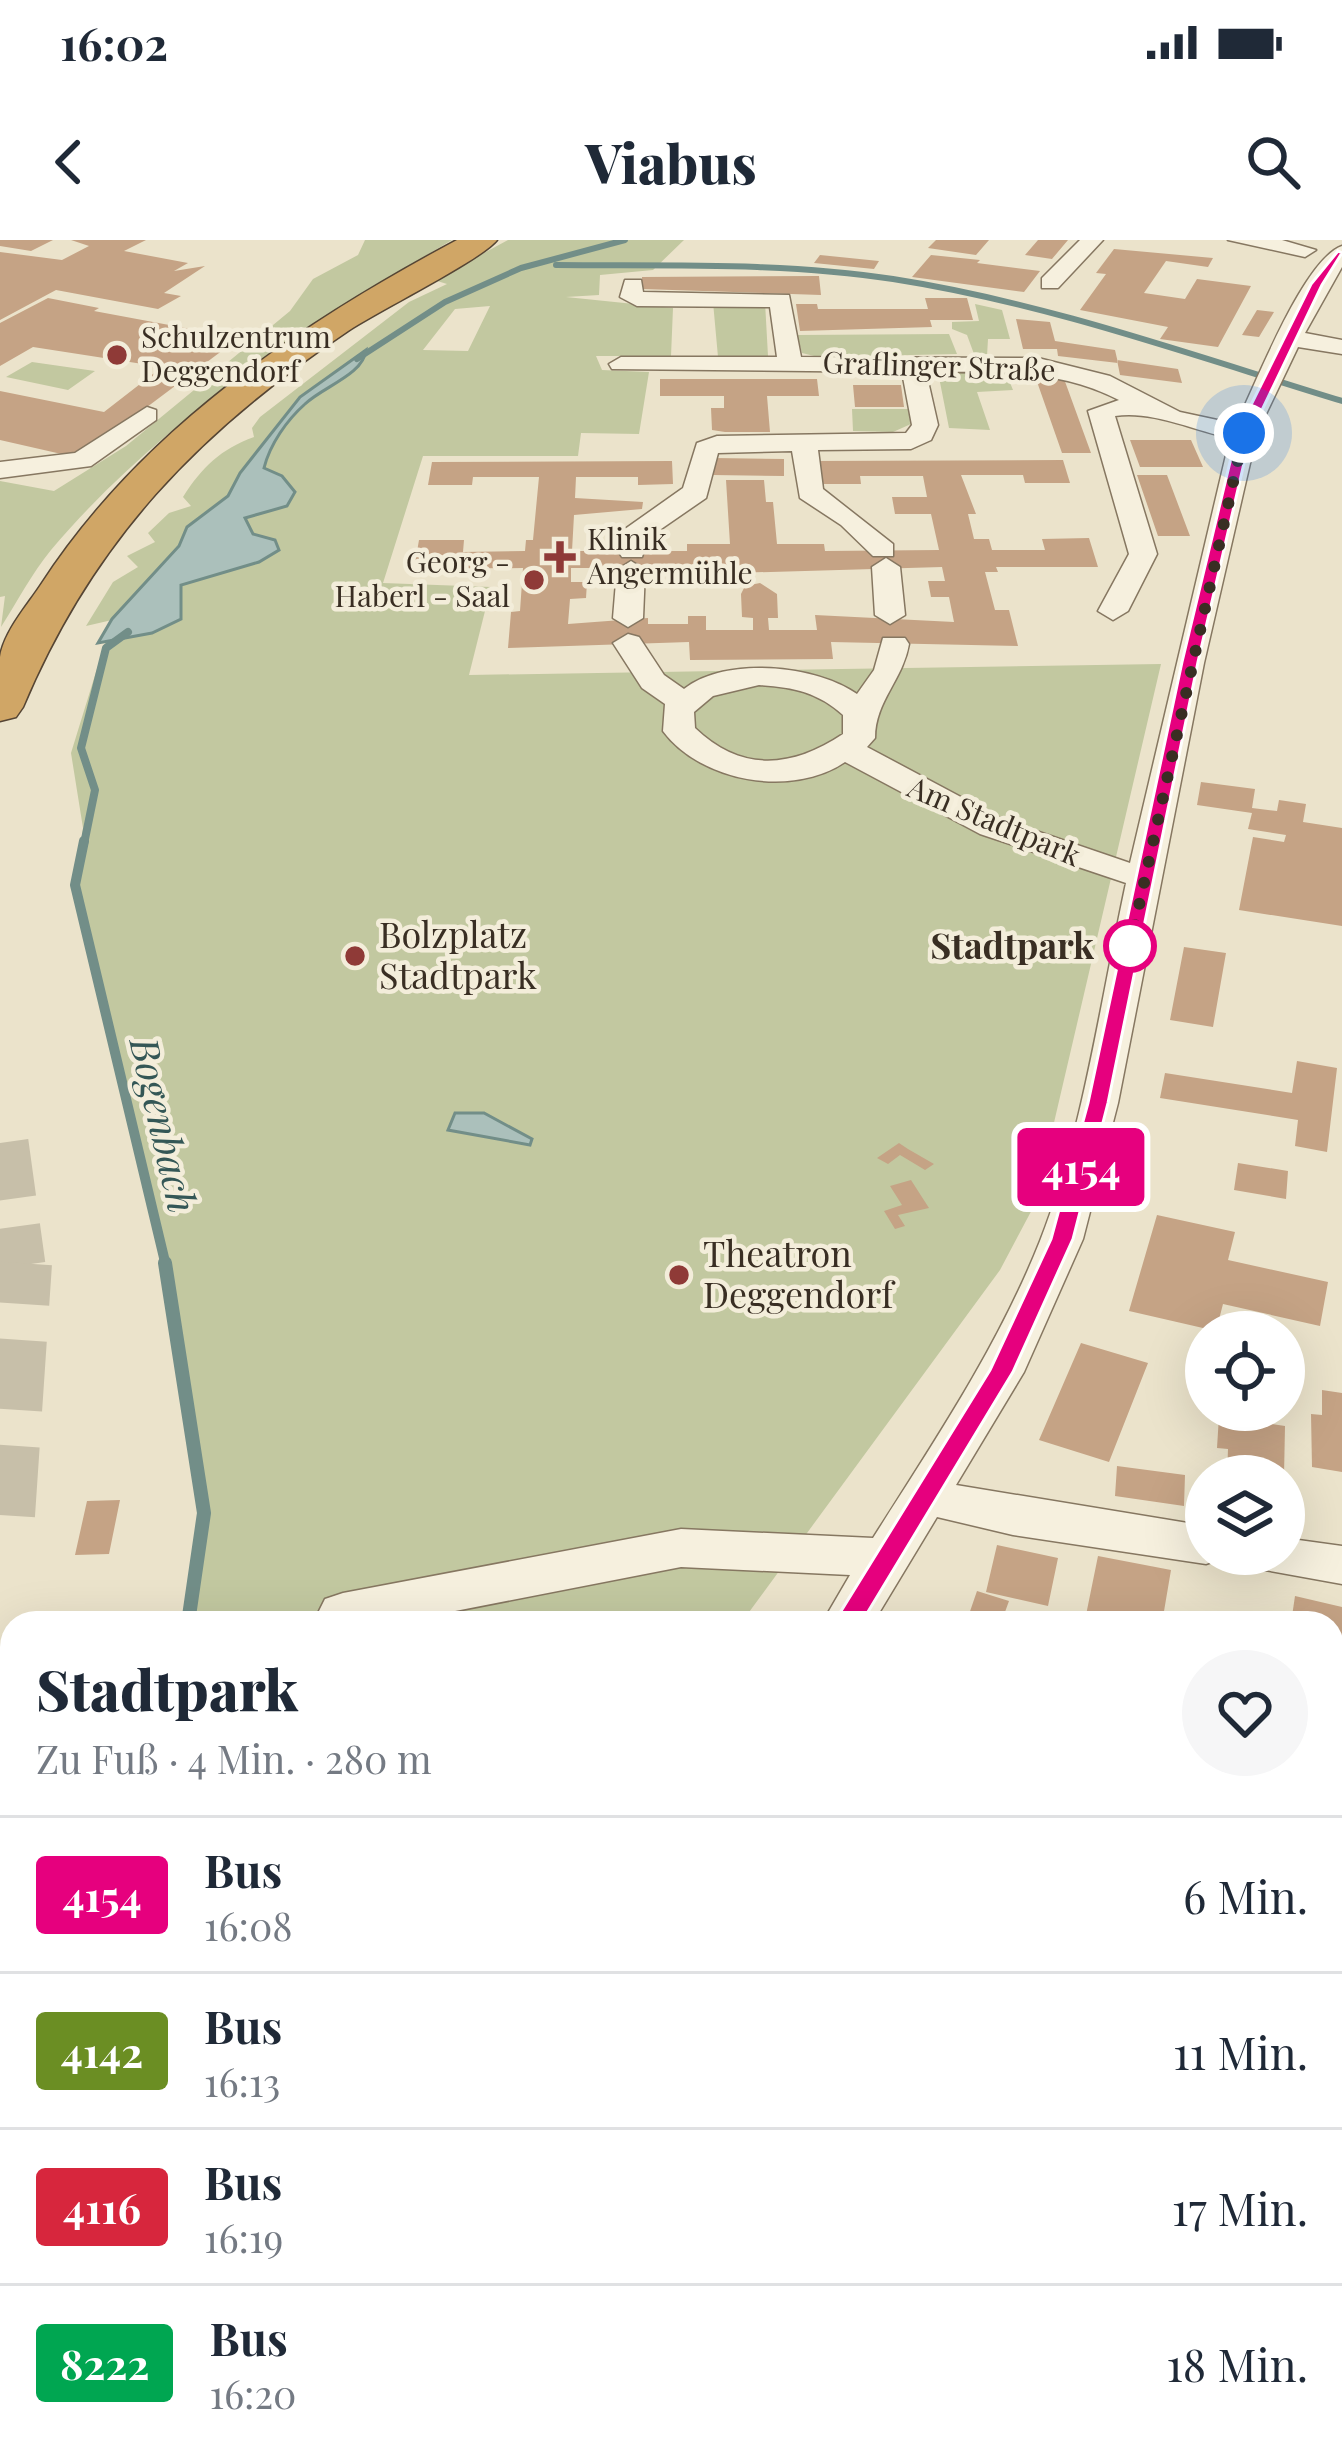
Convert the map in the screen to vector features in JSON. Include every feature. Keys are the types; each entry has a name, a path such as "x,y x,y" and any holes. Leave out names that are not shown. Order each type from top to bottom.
{"highway":[{"path":"0,707 46,608 87,544 213,416 364,307 481,240"}],"street":[{"path":"1051,283 1092,240"},
{"path":"1240,240 1309,245"},
{"path":"1309,245 1284,278 1317,284"},
{"path":"348,1611 680,1548 873,1601 1039,1300 1062,1239 1148,878 1207,664 1244,433 1317,284 1342,254"},
{"path":"633,285 631,297 697,332 781,299 790,364"},
{"name":"Graflinger Straße","path":"620,364 697,332 790,364 912,362 1054,368 1101,381 1172,418 1244,433"},
{"path":"1290,338 1342,346"},
{"path":"674,697 652,681 628,630 634,535 696,492 706,449 717,444 911,441 922,435 925,425 912,362"},
{"path":"1114,611 1143,554 1101,411 1143,404"},
{"path":"0,470 82,460 147,415"},
{"path":"674,697 677,735 692,750 717,762 775,771 823,763 859,738 860,712 889,670 892,630 884,559 851,519 810,492 804,442"},
{"path":"614,688 674,697 728,680 792,678 822,686 860,712"},
{"name":"Am Stadtpark","path":"848,750 926,800 1078,858 1148,878"},
{"path":"928,1497 1013,1517 1185,1542"},
{"path":"1305,1560 1342,1565"}],"green space":[{"path":"365,240 452,240 238,378 139,459 51,550 1,627 5,596 0,597 0,481 54,491 126,446 290,311 313,279 358,255"},
{"name":"Stadtpark","path":"508,240 684,240 653,270 600,275 599,295 566,297 673,308 671,356 596,356 602,370 649,372 639,434 581,433 578,456 423,456 383,583 491,587 469,675 1161,664 1035,1204 1000,1270 750,1611 190,1611 204,1513 172,1292 75,885 83,828 71,753 112,620 86,626 113,582 138,567 127,556 155,542 148,533 169,513 191,506 183,497 205,468 254,437 252,428 260,417 409,302 447,284 434,280","holes":["490,306 468,351 423,350 455,309"]},
{"path":"713,302 765,302 768,356 718,357"},
{"path":"975,304 1002,310 1010,339 988,339 987,356 974,354 967,335 952,329 952,322 979,321"},
{"path":"949,334 957,354 818,357 802,353 797,335"},
{"path":"32,362 95,371 68,390 6,377"},
{"path":"937,367 1004,368 1013,390 977,392 990,430 949,428"},
{"path":"852,409 908,409 911,424 893,432 853,431"}],"water":[{"path":"366,350 358,366 298,410 270,450 264,468 282,476 295,492 287,506 245,518 253,534 275,540 279,550 259,562 181,585 181,619 152,633 98,643 112,619 179,546 187,527 228,496 240,473 300,397"},
{"path":"455,1113 484,1113 532,1139 530,1145 448,1130"}],"building":[{"path":"0,240 53,240 31,251 0,246"},
{"path":"71,240 146,240 124,251 188,263 174,271 205,266 164,293 181,296 158,309 56,290 0,320 0,252 62,260 89,246"},
{"path":"936,240 989,240 976,255 928,248"},
{"path":"1038,240 1068,240 1052,259 1025,255"},
{"path":"1114,249 1213,258 1208,267 1166,261 1144,293 1185,299 1197,279 1251,286 1218,347 1160,339 1168,327 1080,310 1106,274 1096,273"},
{"path":"820,255 879,261 874,269 814,263"},
{"path":"931,255 1040,271 1024,292 912,277"},
{"path":"819,276 821,295 642,289 642,277"},
{"path":"48,298 239,338 79,458 0,440 0,391 104,412 162,367 33,347 0,366 0,323"},
{"path":"925,298 967,298 973,320 930,320 932,327 800,331 796,304 817,304 818,309 928,309"},
{"path":"1257,310 1274,312 1259,337 1242,335"},
{"path":"1016,319 1050,322 1055,341 1115,350 1118,363 1058,356 1057,349 1023,349"},
{"path":"1117,360 1178,369 1182,383 1120,375"},
{"path":"1035,376 1063,376 1091,453 1062,453"},
{"path":"660,379 817,379 819,396 767,396 770,432 725,432 712,430 711,408 724,408 724,396 660,396"},
{"path":"853,385 901,385 904,407 855,407"},
{"path":"1130,440 1191,440 1203,467 1140,467"},
{"path":"714,458 784,459 784,476 713,475"},
{"path":"1063,460 1070,483 1025,483 1023,475 961,475 976,514 968,514 974,539 989,539 992,550 1045,550 1042,539 1089,538 1098,567 996,567 998,572 985,572 995,610 1009,610 1018,646 831,642 833,659 690,660 689,642 508,648 511,612 520,611 523,568 414,569 419,540 464,540 463,552 525,551 526,540 533,540 539,477 473,477 472,485 428,485 432,462 672,461 673,484 638,485 638,477 576,477 575,498 643,502 642,509 574,515 572,551 687,551 687,544 730,544 726,480 764,480 766,502 773,502 777,544 824,544 825,551 939,550 931,514 895,514 892,497 927,497 923,476 860,476 861,484 816,484 813,461","holes":["942,567 945,581 928,581 931,597 949,597 954,622 815,615 817,630 769,630 768,618 778,618 777,594 760,583 745,586 741,594 742,617 753,618 753,630 706,630 706,616 688,616 688,624 648,624 648,618 568,624 570,599 586,598 587,582 571,582 571,568 731,568 732,573"]},
{"path":"1137,475 1167,475 1190,536 1158,536"},
{"path":"1201,782 1255,789 1252,808 1277,811 1279,800 1306,804 1303,822 1342,828 1342,926 1239,910 1253,837 1284,842 1286,835 1248,829 1252,813 1197,805"},
{"path":"1184,947 1226,953 1213,1027 1170,1020"},
{"path":"1297,1061 1337,1068 1327,1152 1295,1146 1298,1120 1160,1098 1165,1073 1292,1093"},
{"path":"899,1143 934,1164 925,1170 900,1155 888,1164 877,1158"},
{"path":"1238,1163 1288,1171 1286,1199 1234,1190"},
{"path":"911,1180 929,1208 898,1215 905,1226 895,1229 884,1211 902,1205 890,1186"},
{"path":"1157,1215 1235,1232 1228,1260 1328,1282 1320,1326 1305,1323 1305,1311 1254,1311 1223,1304 1221,1311 1185,1311 1185,1324 1129,1311"},
{"path":"1081,1343 1148,1363 1109,1462 1039,1440"},
{"path":"1322,1390 1342,1393 1342,1472 1312,1467 1311,1414 1322,1415"},
{"path":"1218,1431 1285,1431 1284,1455 1228,1455 1228,1449 1217,1448"},
{"path":"1117,1466 1185,1475 1184,1506 1115,1496"},
{"path":"120,1500 109,1554 75,1555 87,1501"},
{"path":"997,1545 1058,1558 1048,1606 986,1592"},
{"path":"1098,1556 1171,1570 1164,1611 1087,1611"},
{"path":"977,1591 1009,1601 1005,1611 970,1611"},
{"path":"1295,1596 1342,1607 1342,1611 1293,1611"}],"waterway":[{"name":"Bogenbach","path":"357,359 445,302 521,268 625,240"},
{"path":"556,265 767,267 893,279 1064,316 1342,401"},
{"name":"Bogenbach","path":"84,844 95,790 81,748 106,648 128,632"},
{"name":"Bogenbach","path":"84,841 75,885 166,1266"},
{"name":"Bogenbach","path":"165,1263 204,1513 190,1611"}],"tunnel":[{"path":"0,1143 17,1265"},
{"path":"0,1515 17,1265"}],"bus line":[{"name":"4154","path":"855,1611 1001,1372 1039,1300 1062,1239 1098,1103 1190,662 1244,433 1317,284 1342,253"}],"place":[{"name":"Schulzentrum Deggendorf","path":"117,355"},
{"name":"Klinik Angermühle","path":"560,557"},
{"name":"Georg - Haberl - Saal","path":"534,580"},
{"name":"Stadtpark","path":"1130,946"},
{"name":"Bolzplatz Stadtpark","path":"355,956"},
{"name":"Theatron Deggendorf","path":"679,1275"}],"route":[{"path":"1130,946 1244,433"}]}
